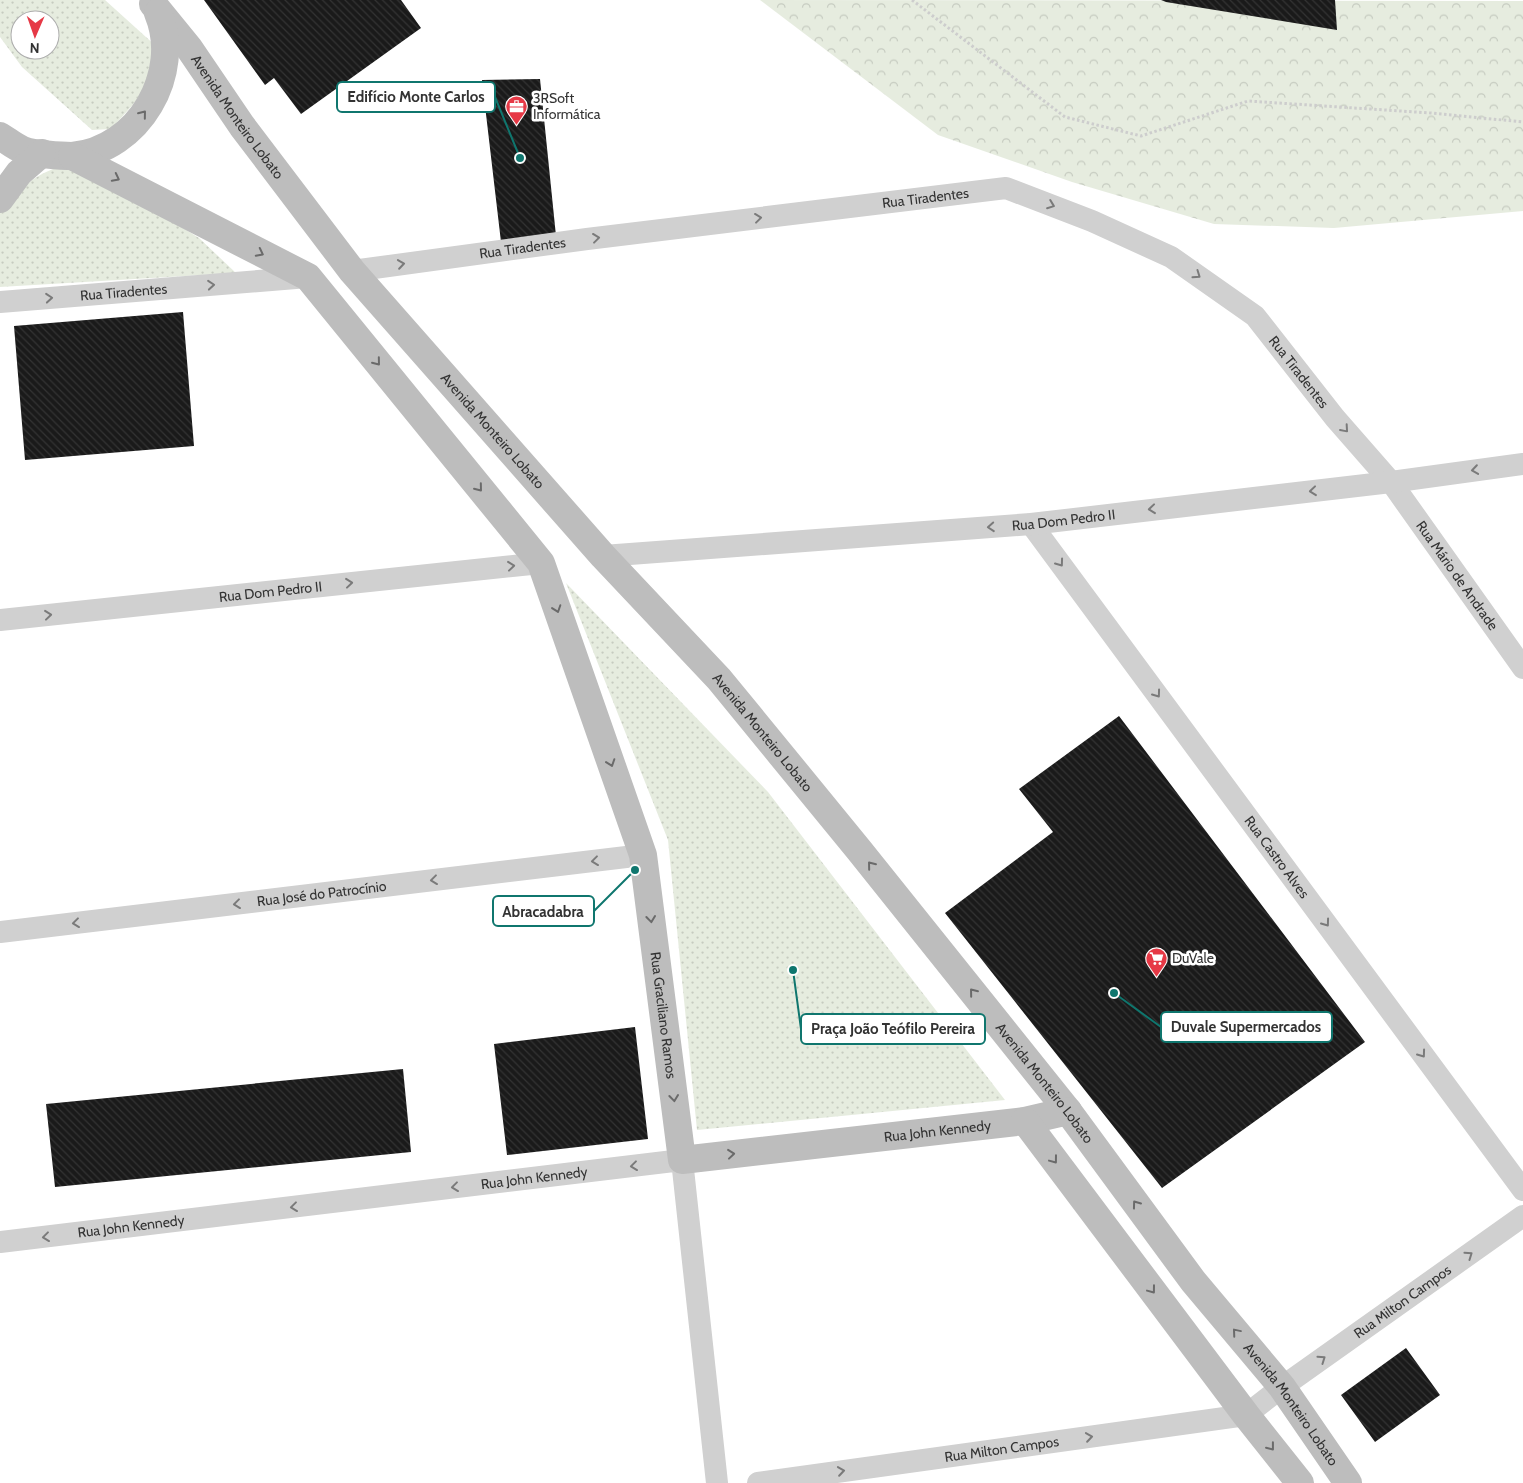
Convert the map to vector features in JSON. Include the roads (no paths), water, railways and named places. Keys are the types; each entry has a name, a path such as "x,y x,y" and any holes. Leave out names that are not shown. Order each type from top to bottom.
{"main road":[{"path":"0,136 25,151 72,156 101,148 126,133 146,112 160,87 166,58 164,30 153,2"},
{"name":"Avenida Monteiro Lobato","path":"153,2 189,48 242,126 352,271 603,556 719,679 859,850 1068,1111 1193,1281 1282,1387 1348,1483"},
{"path":"0,199 19,173 42,153"},
{"path":"72,156 308,277 541,563"},
{"name":"Rua Graciliano Ramos","path":"541,563 643,855 682,1160"},
{"name":"Rua John Kennedy","path":"682,1160 1025,1121 1068,1111"},
{"path":"1025,1121 1246,1415 1300,1483"}],"street":[{"name":"Rua Tiradentes","path":"352,271 597,238 1006,188 1092,221 1172,256 1255,316 1335,418 1391,482"},
{"name":"Rua Tiradentes","path":"0,302 308,277"},
{"name":"Rua Dom Pedro II","path":"603,556 1031,524 1391,482 1523,464"},
{"name":"Rua Mário de Andrade","path":"1391,482 1523,668"},
{"name":"Rua Castro Alves","path":"1031,524 1523,1190"},
{"name":"Rua Dom Pedro II","path":"0,620 541,563"},
{"name":"Rua José do Patrocínio","path":"0,932 643,855"},
{"name":"Rua John Kennedy","path":"0,1242 682,1160"},
{"name":"Rua Graciliano Ramos","path":"682,1160 717,1483"},
{"name":"Rua Milton Campos","path":"758,1483 1246,1415 1282,1387 1523,1216"}],"place":[{"name":"3RSoft Informática","path":"517,125"},
{"name":"Edifício Monte Carlos","path":"520,158"},
{"name":"Abracadabra","path":"635,870"},
{"name":"Praça João Teófilo Pereira","path":"793,970"},
{"name":"DuVale","path":"1156,977"},
{"name":"Duvale Supermercados","path":"1114,993"}]}
